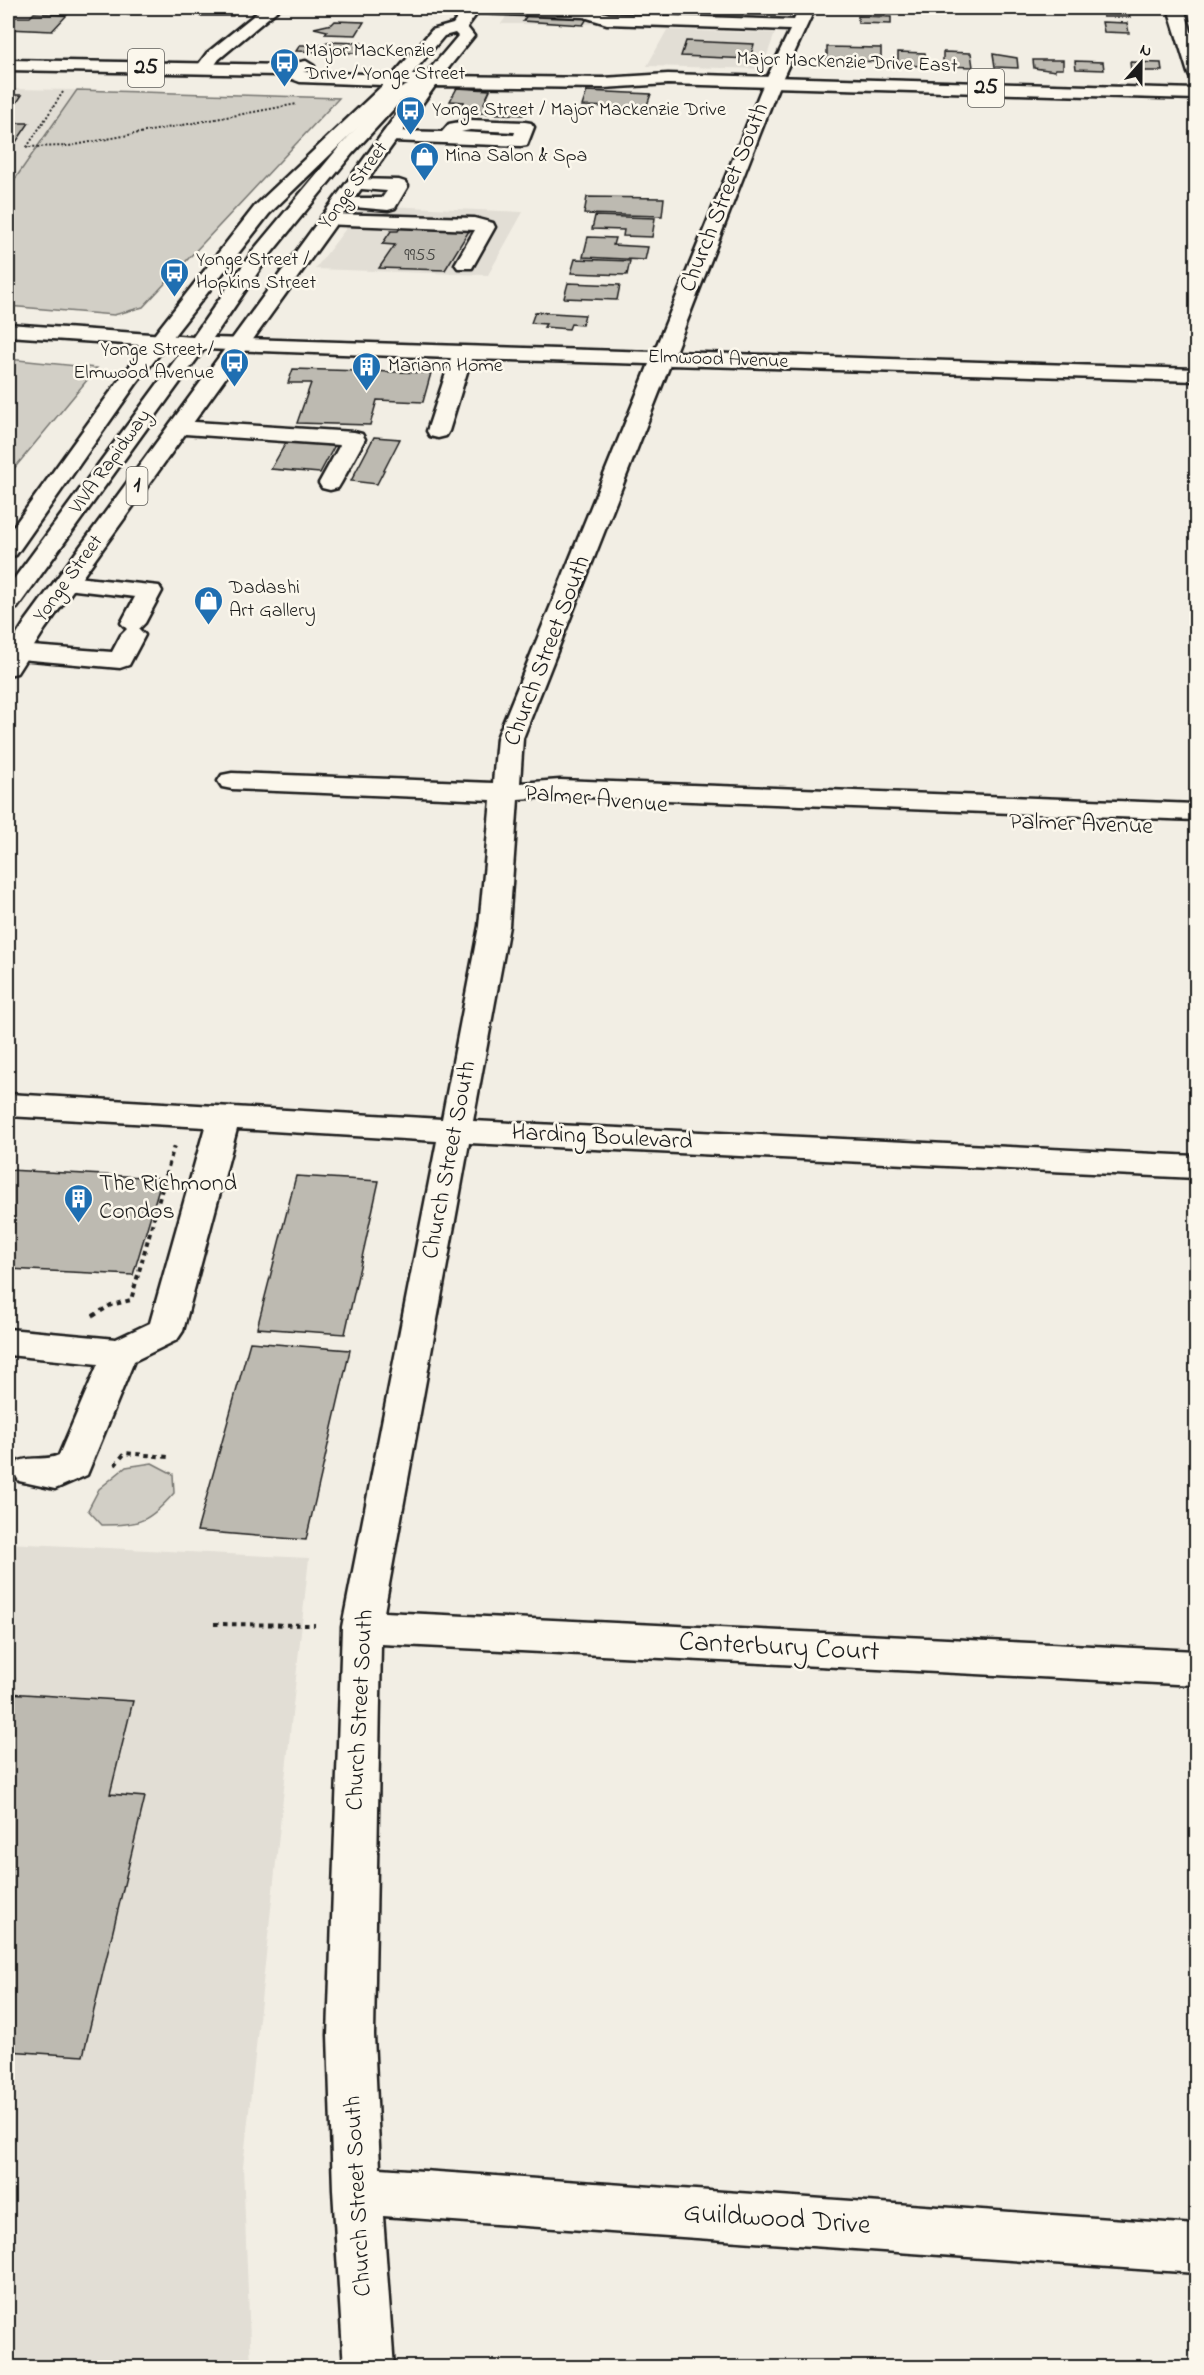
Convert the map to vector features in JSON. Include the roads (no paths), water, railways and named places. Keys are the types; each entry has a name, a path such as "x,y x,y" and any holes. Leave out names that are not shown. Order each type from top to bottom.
{"street":[{"path":"473,8 586,12 607,19 799,25"},
{"name":"Yonge Street","path":"8,550 129,380 262,210 344,142 438,33 459,27 473,8"},
{"name":"Church Street South","path":"369,2367 357,2190 351,2035 362,1627 494,926 510,738 768,90 775,81 807,8"},
{"path":"1176,8 1197,73"},
{"path":"203,69 213,56 273,11"},
{"name":"Yonge Street","path":"13,661 354,184 466,36 459,27"},
{"name":"25","path":"8,65 284,70 300,77 435,75"},
{"name":"Major MacKenzie Drive East","path":"435,75 603,83 640,79 775,81 1197,94"},
{"name":"VIVA Rapidway","path":"8,603 344,142 394,98 435,75"},
{"path":"390,136 447,137"},
{"path":"342,201 388,204 399,186 354,184"},
{"path":"329,220 486,226 465,264"},
{"path":"380,240 393,222"},
{"name":"Elmwood Avenue","path":"8,330 239,345 1197,375"},
{"path":"438,431 463,352"},
{"path":"179,428 354,439 330,483"},
{"path":"13,661 120,660 150,591 67,583"},
{"path":"232,781 506,792"},
{"name":"Palmer Avenue","path":"506,792 560,788 1197,812"},
{"name":"Palmer Avenue","path":"506,792 574,803 1197,830"},
{"name":"Harding Boulevard","path":"8,1105 456,1131 1197,1167"},
{"path":"8,1342 120,1353 165,1331 224,1118"},
{"path":"32,1472 55,1474 74,1465 120,1353"},
{"name":"Canterbury Court","path":"362,1627 1197,1668"},
{"name":"Guildwood Drive","path":"357,2190 1197,2249"}],"place":[{"name":"Major MacKenzie Drive / Yonge Street","path":"284,88"},
{"name":"Yonge Street / Major Mackenzie Drive","path":"411,136"},
{"name":"Mina Salon & Spa","path":"424,182"},
{"name":"Yonge Street / Hopkins Street","path":"175,298"},
{"name":"Yonge Street / Elmwood Avenue","path":"235,388"},
{"name":"Mariann Home","path":"367,392"},
{"name":"Dadashi Art Gallery","path":"208,626"},
{"name":"The Richmond Condos","path":"78,1224"}]}
